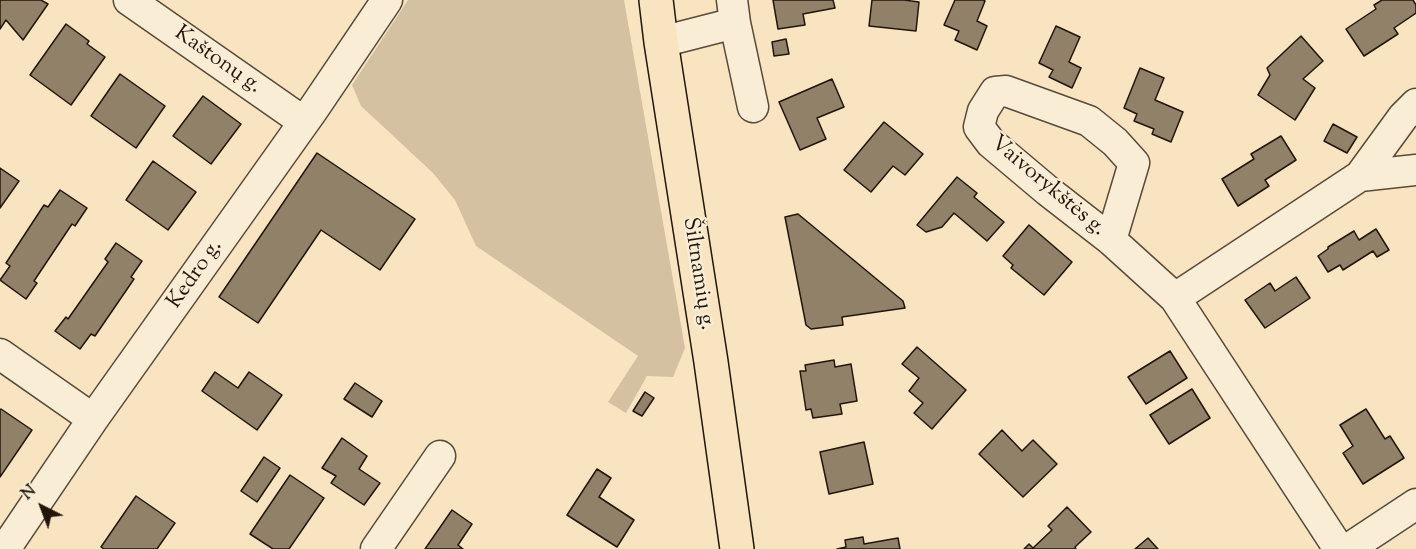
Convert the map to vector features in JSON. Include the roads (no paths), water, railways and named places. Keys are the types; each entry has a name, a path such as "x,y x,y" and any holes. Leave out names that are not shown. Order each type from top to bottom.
{"main road":[{"name":"Šiltnamių g.","path":"656,0 737,549"}],"street":[{"name":"Kaštonų g.","path":"129,0 304,122"},
{"name":"Kedro g.","path":"5,549 93,419 304,122 387,0"},
{"path":"661,42 733,12 753,106"},
{"name":"Vaivorykštės g.","path":"1111,240 1134,163 1115,142 1089,121 1006,91 995,92 983,111 980,127 991,143 1111,240 1175,298 1339,549"},
{"path":"1175,298 1360,177 1403,117 1416,104"},
{"path":"1360,177 1416,170"},
{"path":"0,354 93,419"},
{"path":"376,549 440,456"},
{"path":"1348,549 1416,504"}]}
